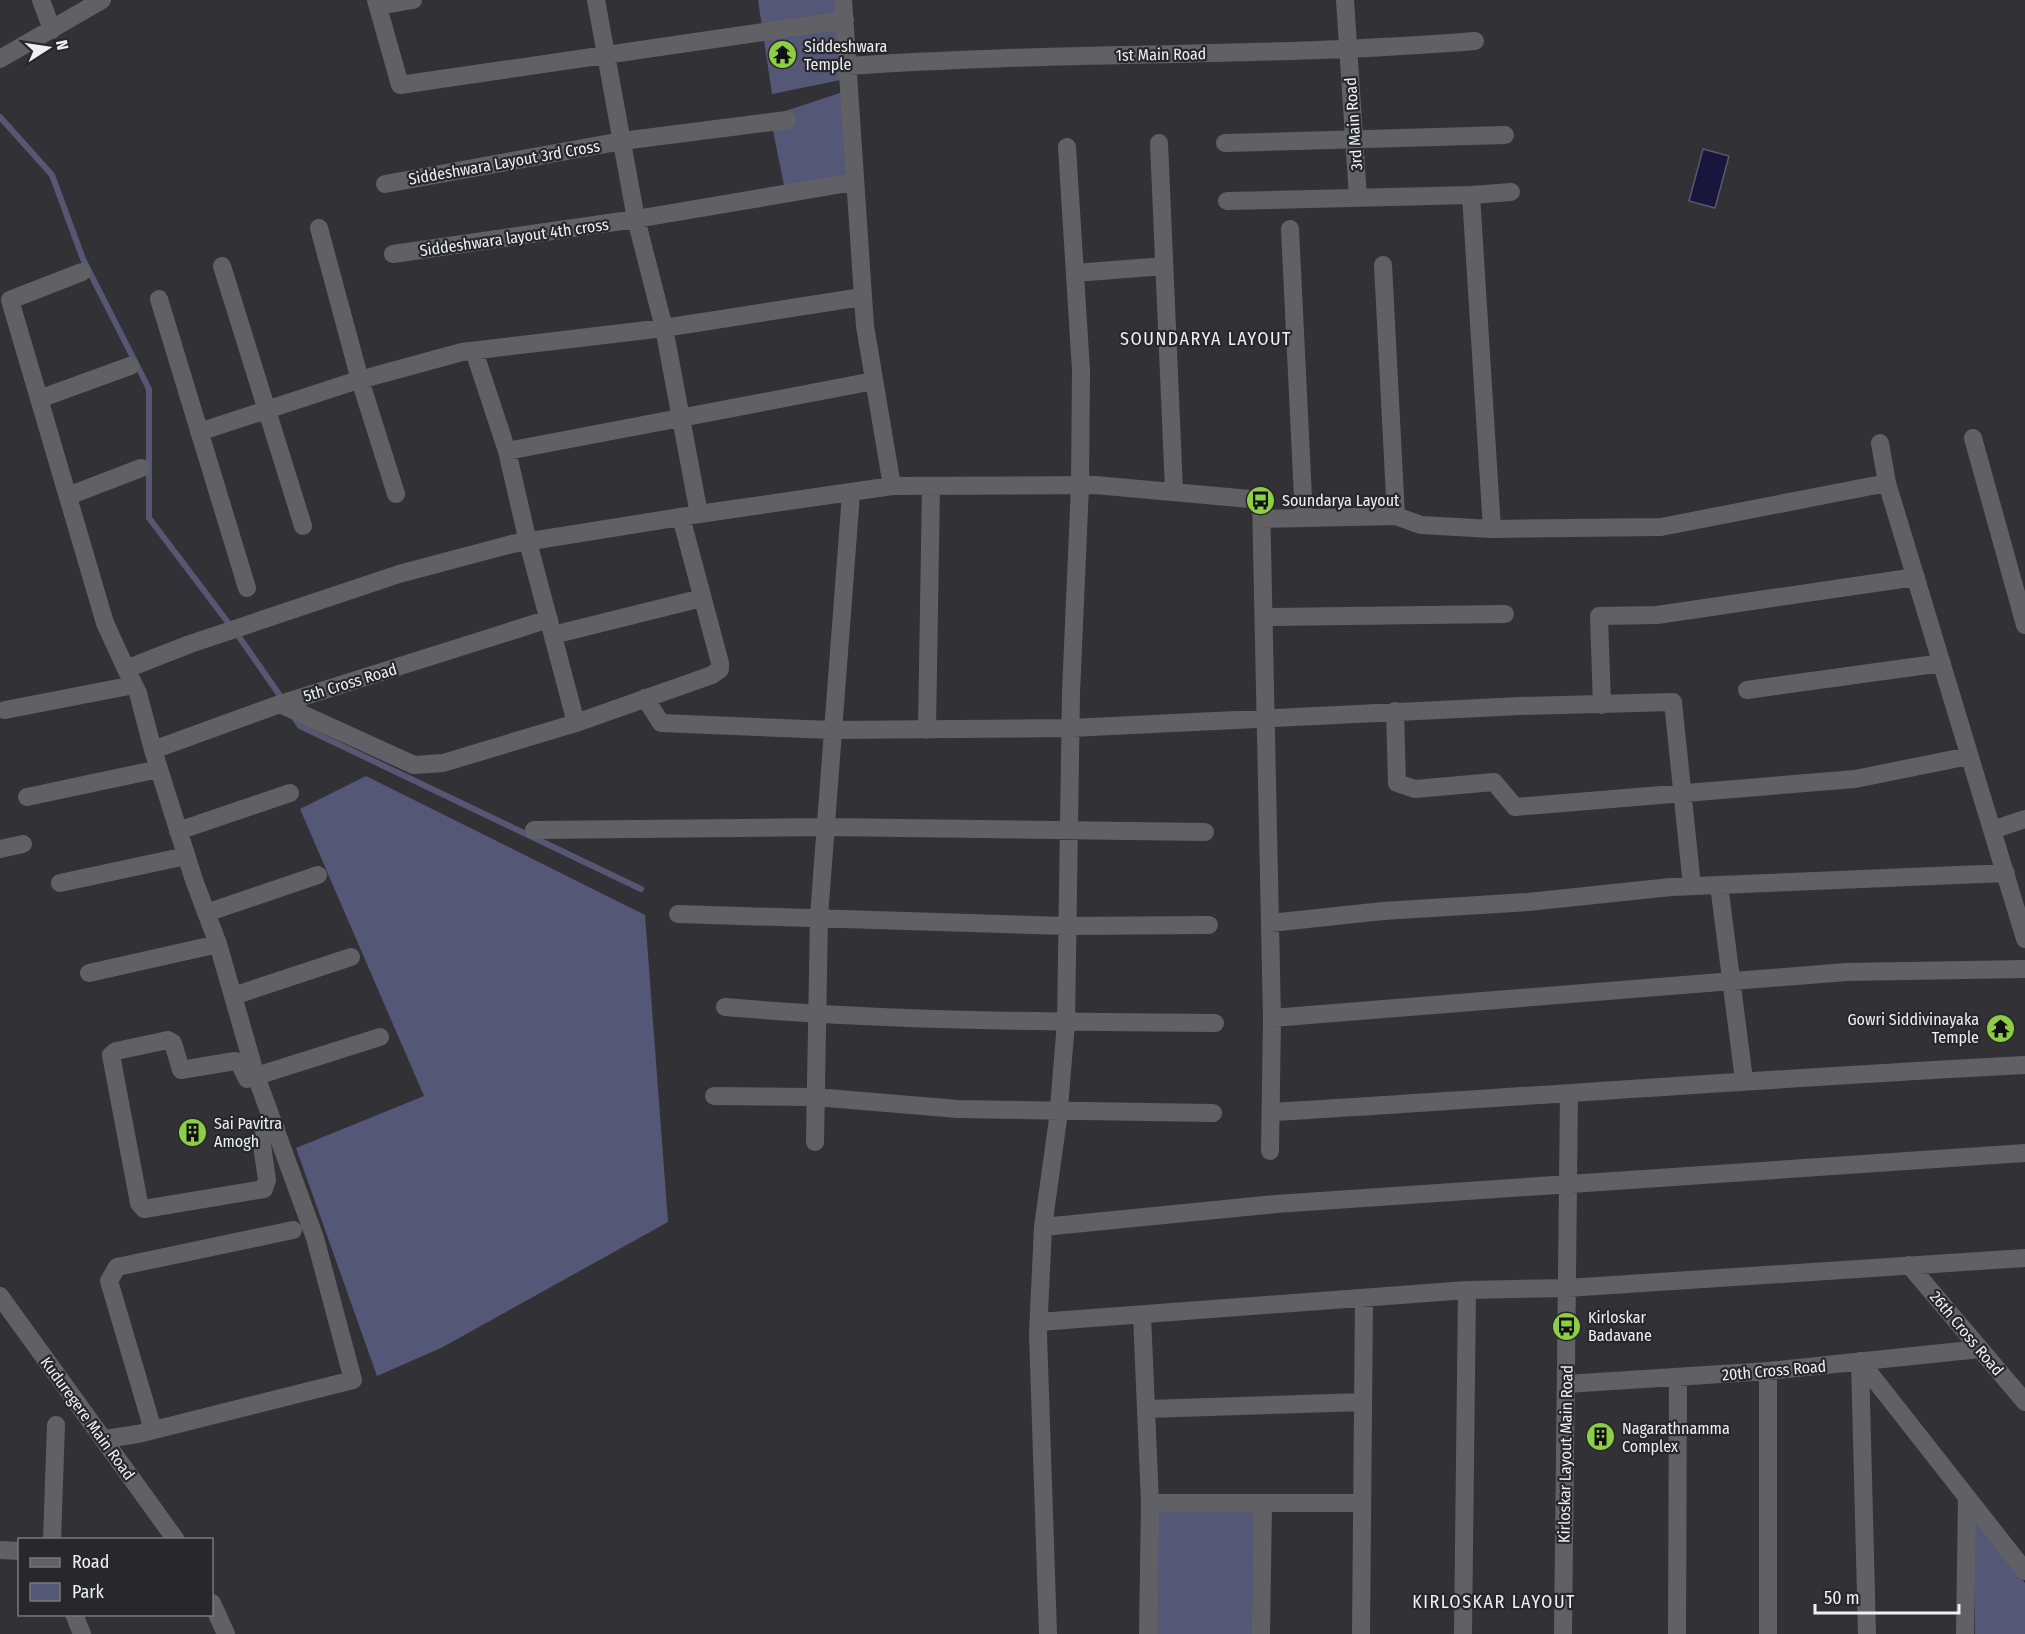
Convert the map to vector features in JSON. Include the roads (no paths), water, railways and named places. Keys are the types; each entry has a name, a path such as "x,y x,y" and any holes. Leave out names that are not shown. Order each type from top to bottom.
{"street":[{"path":"41,0 52,30"},
{"path":"0,59 102,0"},
{"path":"413,0 377,3 400,85 844,20"},
{"path":"596,0 636,219 664,327 699,514"},
{"path":"843,0 862,297 892,486"},
{"name":"3rd Main Road","path":"1345,0 1358,198"},
{"name":"1st Main Road","path":"848,66 1059,55 1348,50 1475,41"},
{"name":"Siddeshwara Layout 3rd Cross","path":"386,184 622,141 787,120"},
{"path":"1225,144 1506,135"},
{"path":"1159,143 1174,490"},
{"path":"1048,1634 1039,1322 1043,1227 1058,1112 1066,1023 1071,728 1080,486 1081,370 1067,147"},
{"name":"Siddeshwara layout 4th cross","path":"393,254 636,219 854,182"},
{"path":"1227,201 1511,192"},
{"path":"1472,195 1492,529"},
{"path":"319,228 360,380 396,494"},
{"path":"1290,229 1304,518"},
{"path":"1383,265 1396,516"},
{"path":"222,266 303,525"},
{"path":"1075,273 1164,266"},
{"path":"82,272 10,300 105,623 130,677 186,856 218,944 256,1077 315,1238 353,1380 153,1430 105,1439"},
{"path":"199,432 360,380 474,351 664,327 862,297"},
{"path":"159,299 247,588"},
{"path":"474,351 507,451 528,542 576,723"},
{"path":"39,399 130,366"},
{"path":"507,451 874,381"},
{"path":"1974,438 2025,625"},
{"path":"1880,443 1887,483 2025,939"},
{"path":"68,496 141,468"},
{"path":"1262,519 1396,516 1421,525 1492,529 1661,527 1887,483"},
{"path":"5,710 130,677 343,592 399,574 528,542 892,486 1080,486 1174,490 1261,500 1272,1018 1273,1112 1270,1151"},
{"path":"927,730 931,486"},
{"path":"814,1142 819,916 850,494"},
{"path":"280,704 414,765 443,763 576,723 712,675 720,669 681,517"},
{"path":"1602,705 1599,615 1657,615 1916,577"},
{"name":"5th Cross Road","path":"153,750 280,704 551,627 702,598"},
{"path":"1264,617 1505,614"},
{"path":"1747,690 1942,663"},
{"path":"645,698 661,723 831,730 1071,728 1395,711 1673,702 1692,886"},
{"path":"1395,711 1397,783 1415,789 1494,782 1515,807 1683,795 1855,779 1969,756"},
{"path":"27,797 159,769"},
{"path":"178,831 290,793"},
{"path":"1992,830 2025,819"},
{"path":"534,830 826,827 1205,832"},
{"path":"0,849 23,844"},
{"path":"60,883 186,856"},
{"path":"1270,923 1383,911 1528,902 1692,886 2006,873"},
{"path":"207,913 318,875"},
{"path":"1719,885 1744,1080"},
{"path":"678,914 819,916 1066,926 1209,925"},
{"path":"88,973 218,944"},
{"path":"233,996 351,957"},
{"path":"1272,1018 1846,972 2025,969"},
{"path":"725,1007 817,1015 1066,1023 1215,1023"},
{"path":"276,1129 264,1134 261,1138 267,1180 264,1189 147,1210 141,1207 111,1058 113,1052 168,1040 173,1043 181,1070 235,1061 242,1066 245,1078 256,1077 380,1037"},
{"path":"1273,1112 1569,1094 1744,1080 2025,1065"},
{"name":"Kirloskar Layout Main Road","path":"1563,1634 1569,1094"},
{"path":"714,1096 816,1097 958,1109 1213,1113"},
{"path":"1043,1227 1276,1204 2025,1153"},
{"path":"153,1430 109,1281 117,1267 293,1230"},
{"path":"1039,1322 1467,1290 1567,1288 2025,1258"},
{"name":"26th Cross Road","path":"1909,1264 2025,1402"},
{"path":"1463,1634 1467,1290"},
{"path":"1361,1634 1364,1298"},
{"name":"Kuduregere Main Road","path":"2,1302 105,1439 175,1538"},
{"path":"1142,1315 1150,1503 1148,1634"},
{"name":"20th Cross Road","path":"1566,1384 1678,1379 1980,1349"},
{"path":"1860,1361 2025,1571"},
{"path":"1860,1361 1867,1634"},
{"path":"1768,1371 1768,1634"},
{"path":"1677,1634 1678,1379"},
{"path":"1147,1409 1363,1402"},
{"path":"52,1538 56,1425"},
{"path":"1965,1634 1967,1497"},
{"path":"1150,1503 1263,1505 1362,1503"},
{"path":"1261,1634 1263,1505"},
{"path":"0,1550 18,1551"},
{"path":"213,1605 226,1634"},
{"path":"76,1616 82,1634"}],"waterway":[{"path":"0,117 52,175 83,259 149,389 149,518 242,641 283,700"},
{"path":"293,716 300,726 641,889"}],"place":[{"name":"Siddeshwara Temple","path":"783,55"},
{"name":"Soundarya Layout","path":"1261,500"},
{"name":"Gowri Siddivinayaka Temple","path":"2000,1028"},
{"name":"Sai Pavitra Amogh","path":"193,1132"},
{"name":"Kirloskar Badavane","path":"1567,1326"},
{"name":"Nagarathnamma Complex","path":"1601,1437"}],"district":[{"name":"SOUNDARYA LAYOUT","path":"1206,339"},
{"name":"KIRLOSKAR LAYOUT","path":"1494,1602"}]}
